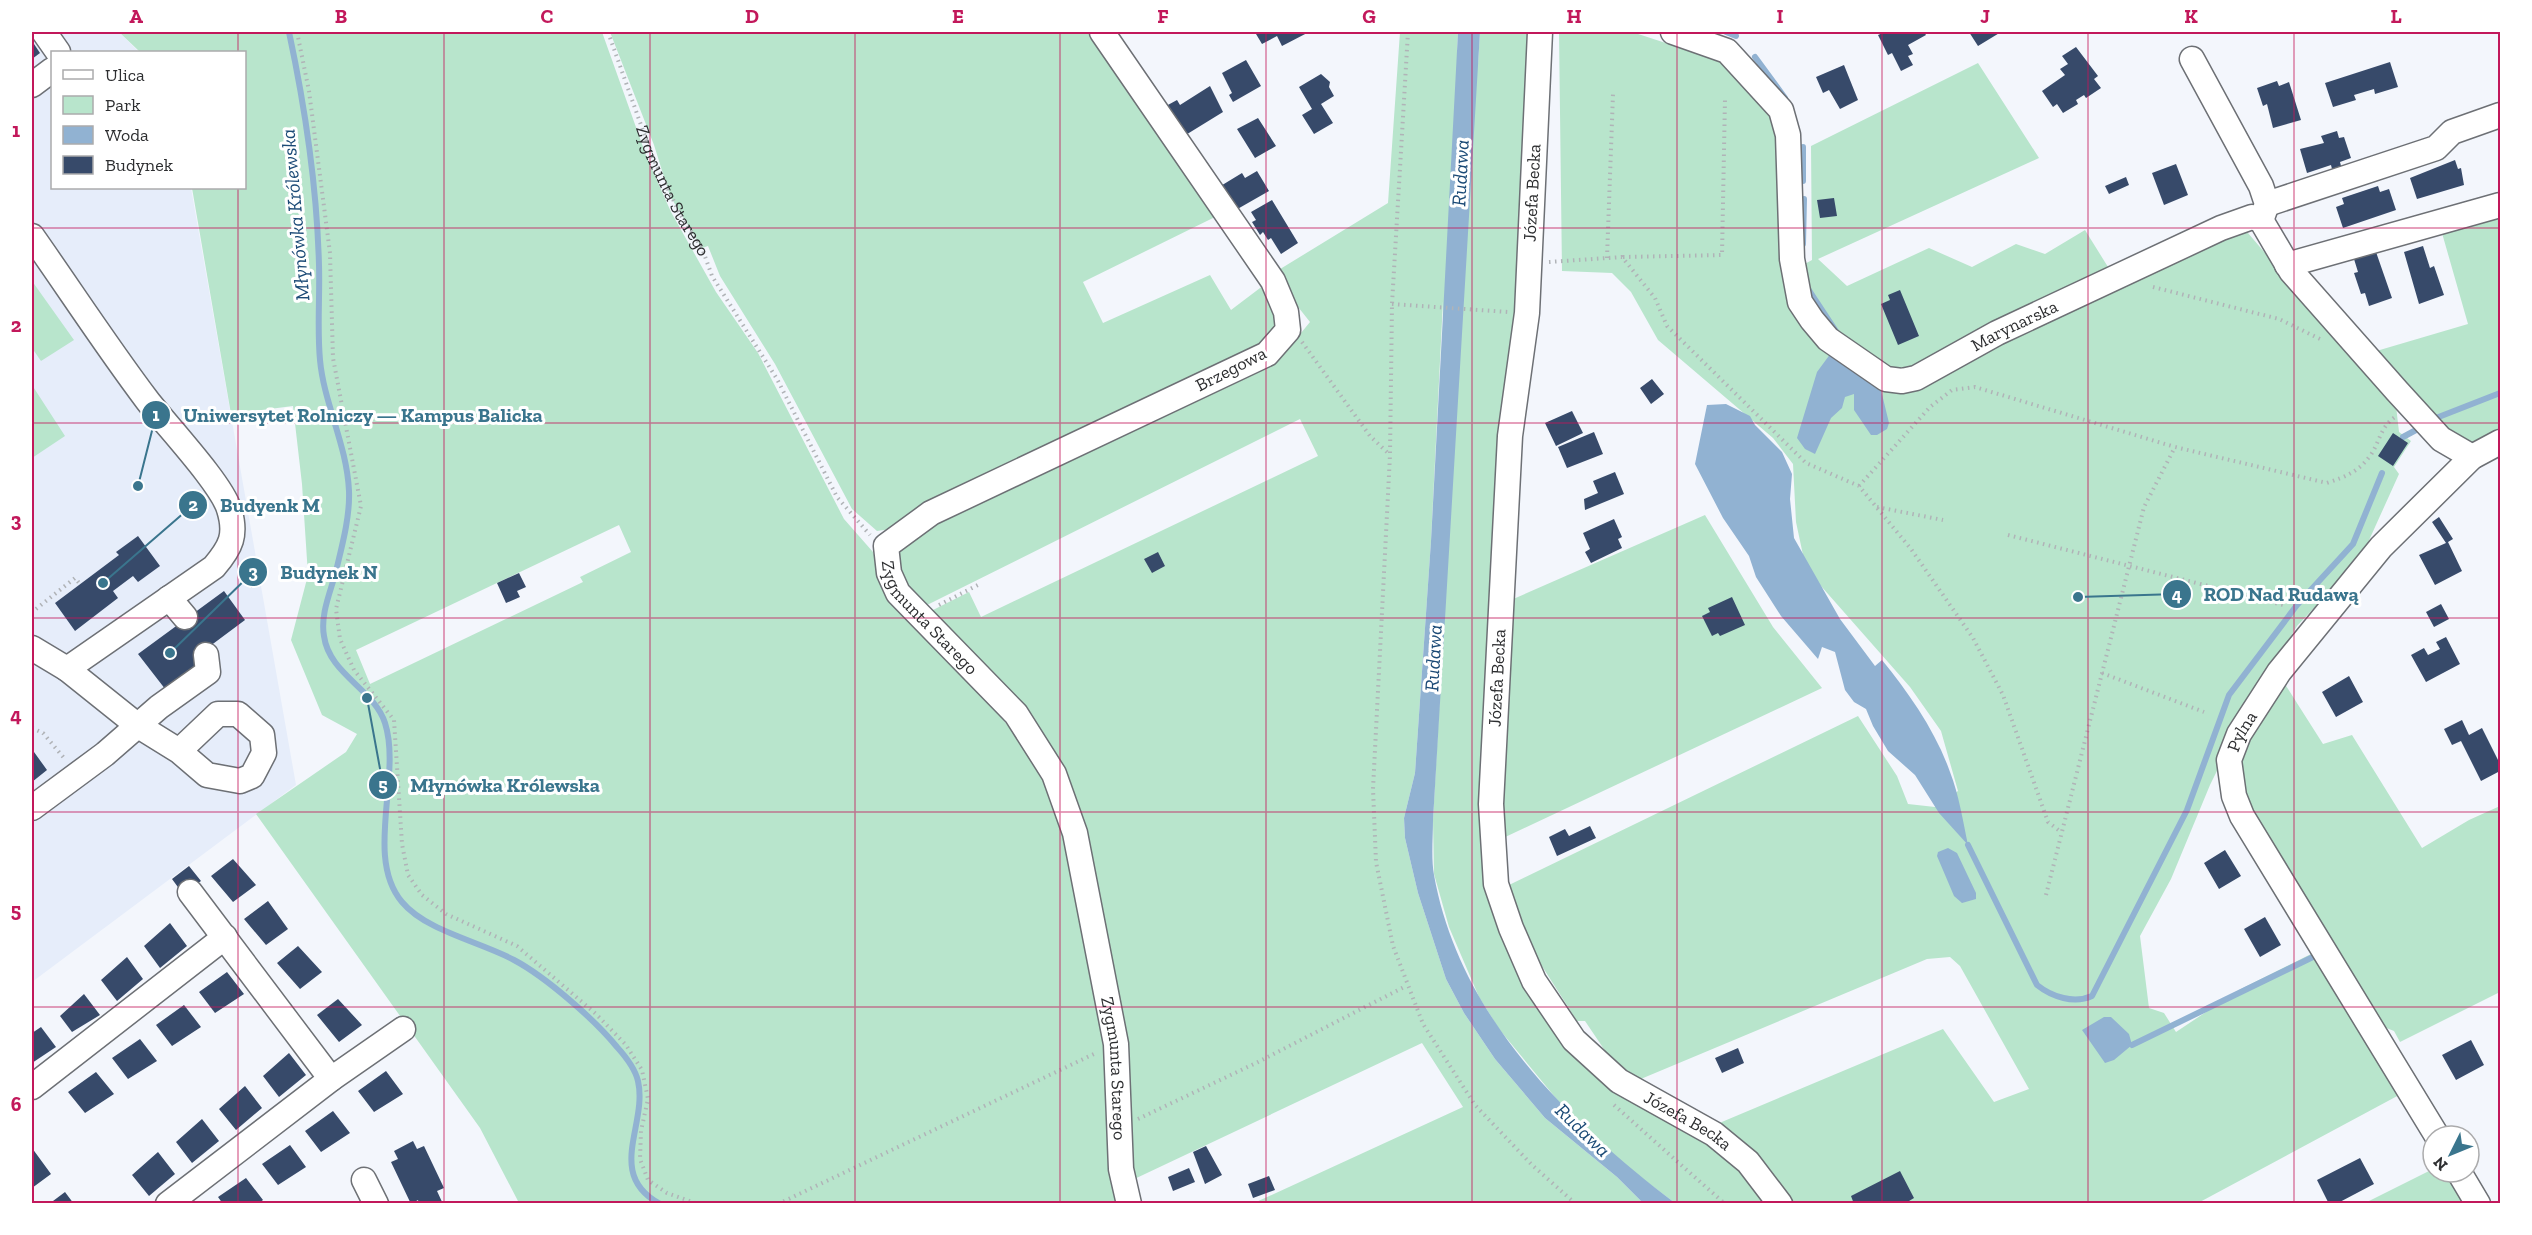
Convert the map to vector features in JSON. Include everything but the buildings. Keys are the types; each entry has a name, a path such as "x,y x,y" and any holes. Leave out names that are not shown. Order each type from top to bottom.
{"street":[{"path":"44,32 57,51"},
{"path":"1102,32 1273,281 1286,312 1288,330"},
{"name":"Józefa Becka","path":"1540,32 1527,313 1509,436 1491,804 1496,884 1510,928 1534,981 1574,1040 1618,1081 1714,1134 1748,1162 1780,1203"},
{"name":"Marynarska","path":"1674,32 1727,51 1756,79 1781,110 1788,135 1792,259 1800,302 1828,339 1886,379 1902,381 1916,378 1997,333 2221,228 2436,148 2452,132 2500,115"},
{"path":"2192,59 2261,186 2264,212 2287,265 2441,439 2472,457"},
{"path":"32,85 51,71"},
{"path":"2287,265 2500,205"},
{"path":"32,236 147,400 217,488 229,508 233,532 230,549 214,567 67,669"},
{"name":"Brzegowa","path":"885,546 931,513 1267,354 1288,330"},
{"name":"Pylna","path":"2430,1124 2242,816 2234,796 2229,760 2238,734 2279,672 2381,547 2472,457 2500,442"},
{"name":"Zygmunta Starego","path":"885,546 890,573 898,593 1016,714 1054,774 1075,833 1116,1044 1121,1169 1129,1203"},
{"path":"169,598 185,617"},
{"path":"32,648 67,669 137,725 179,751"},
{"path":"32,808 105,754 137,725 208,672 206,655"},
{"path":"190,892 331,1078"},
{"path":"32,1087 225,938"},
{"path":"168,1203 331,1078 403,1029"},
{"path":"364,1180 376,1203"},
{"path":"2466,1184 2478,1203"}],"path":[{"path":"297,32 309,91 330,253 333,358 361,506 336,609 340,639 354,670 394,720 402,844 408,874 422,895 446,914 517,946 596,1014 626,1045 642,1070 648,1099 641,1131 640,1159 648,1180 667,1193 698,1203"},
{"name":"Zygmunta Starego","path":"608,32 652,156 680,214 702,248 712,276 777,379 837,497 854,520 885,546"},
{"path":"1408,32 1392,304 1390,455 1372,815 1376,862 1393,946 1406,986 1423,1024 1475,1105 1532,1165 1576,1203"},
{"path":"1606,258 1612,94"},
{"path":"1529,262 1722,255 1725,98"},
{"path":"1622,257 1655,298 1667,326 1806,463 1859,486 1911,549 1973,638 2003,695 2048,822 2061,832"},
{"path":"2153,287 2279,319 2314,333 2327,344"},
{"path":"1392,304 1509,312 1508,323"},
{"path":"1288,330 1301,340 1370,436 1390,455"},
{"path":"1859,486 1930,407 1952,390 1975,387 2175,447 2327,483 2351,475 2370,455 2385,423 2415,411"},
{"path":"2384,411 2391,419"},
{"path":"2046,895 2144,507 2175,447"},
{"path":"1876,506 1943,520"},
{"path":"2008,535 2287,606"},
{"path":"36,609 75,578 80,584"},
{"path":"920,615 978,585"},
{"path":"2102,673 2204,712"},
{"path":"32,728 43,733 68,763"},
{"path":"1118,1124 1147,1116 1406,986"},
{"path":"778,1203 1116,1044"},
{"path":"1608,1099 1725,1203"}],"shaded area":[{"path":"32,32 119,32 138,51 51,51 51,189 191,189 296,785 32,982"}],"green space":[{"path":"119,32 602,32 647,158 671,212 716,292 758,353 844,519 873,552 887,589 977,686 1033,758 1057,803 1103,1008 1119,1203 519,1203 480,1128 256,814 346,752 357,734 322,715 291,640 308,575 302,484 293,406 231,414 192,189 246,189 246,51 139,51","holes":["619,525 631,552 580,577 583,582 370,684 356,650"]},
{"path":"610,32 1102,32 1215,217 1083,282 1103,323 1210,275 1231,310 1264,285 1279,327 1272,340 891,529 877,531 852,509 775,364 720,276 708,246 702,248 670,196 654,145"},
{"path":"1400,32 1458,32 1457,52 1478,64 1480,32 1536,32 1491,875 1568,1037 1721,1144 1775,1203 1675,1203 1627,1167 1564,1108 1499,1029 1479,997 1449,927 1434,874 1433,820 1446,582 1443,301 1431,541 1415,773 1404,818 1405,838 1418,893 1446,979 1464,1013 1495,1059 1545,1118 1617,1177 1643,1203 1254,1203 1463,1107 1422,1043 1128,1182 1126,1144 1052,765 927,613 969,592 981,617 1318,456 1300,419 921,608 898,573 896,556 905,537 1267,358 1278,361 1310,322 1272,274 1388,203"},
{"path":"1559,32 1632,32 1727,63 1778,122 1795,305 1888,389 1980,353 2242,226 2318,315 2395,397 2399,432 2411,441 2394,467 2399,474 2361,558 2297,626 2248,708 2210,785 2171,879 2140,936 2149,1008 2164,1013 2176,1032 2239,990 2315,952 2401,1094 2198,1203 1793,1203 1770,1169 1717,1124 1943,1029 1994,1102 2029,1089 1960,966 1950,957 1927,959 1636,1081 1614,1064 1585,1021 1577,1021 1533,952 1509,885 1858,716 1897,776 1908,804 1935,807 1958,791 1941,731 1910,687 1806,569 1796,522 1793,464 1773,438 1658,340 1631,292 1612,273 1562,271"},
{"path":"1978,63 2039,158 1818,259 1847,286 1929,248 1972,267 2016,244 2045,254 2085,230 2108,267 1913,372 1893,374 1846,341 1824,319 1808,287 1801,266 1812,260 1811,146"},
{"path":"2497,214 2500,227 2500,433 2482,443 2468,443 2445,435 2373,352 2468,324 2440,226"},
{"path":"32,281 74,340 41,361 32,348"},
{"path":"32,385 65,436 32,458"},
{"path":"1705,515 1773,627 1822,688 1501,839 1511,600"},
{"path":"2283,681 2323,744 2352,735 2422,848 2469,820 2500,806 2500,992 2400,1042 2394,1031 2384,1027 2311,905 2240,795 2239,767 2247,740"},
{"path":"2421,1175 2421,1184 2452,1184 2463,1203 2365,1203"}],"water":[{"name":"Rudawa","path":"1458,32 1480,32 1433,820 1434,875 1447,926 1467,974 1493,1019 1523,1061 1595,1137 1675,1203 1643,1203 1617,1177 1545,1118 1495,1059 1464,1013 1446,979 1418,893 1405,838 1404,818 1415,773 1431,541"},
{"path":"1831,353 1881,390 1889,423 1887,429 1877,435 1871,435 1854,410 1854,394 1845,397 1842,408 1831,418 1815,454 1805,449 1797,438 1817,372"},
{"path":"1726,404 1750,416 1755,425 1782,452 1792,474 1790,499 1794,538 1840,619 1875,666 1882,660 1912,699 1937,742 1953,781 1968,845 1939,813 1915,775 1888,751 1866,709 1854,702 1845,690 1835,652 1822,647 1818,659 1781,616 1756,577 1749,556 1723,518 1695,464 1707,405"},
{"path":"1948,848 1957,853 1976,893 1976,899 1962,903 1954,896 1937,856 1938,852"},
{"path":"2104,1017 2111,1017 2129,1034 2132,1045 2114,1060 2105,1063 2082,1030"}],"waterway":[{"name":"Młynówka Królewska","path":"289,32 305,119 316,207 322,376 344,457 349,491 345,531 323,619 323,628 328,649 334,661 372,700 385,723 389,744 389,767 384,840 391,884 402,902 425,921 527,967 583,1012 624,1055 637,1076 640,1098 632,1148 635,1178 644,1192 660,1204"},
{"path":"1726,32 1736,36"},
{"path":"1755,57 1785,98"},
{"path":"1803,147 1803,181"},
{"path":"1803,244 1804,199"},
{"path":"1808,289 1837,333"},
{"path":"2436,418 2500,393"},
{"path":"2403,437 2416,430"},
{"path":"1968,845 2037,985 2063,998 2078,999 2092,996 2187,810 2229,695 2297,605 2353,544 2382,473"},
{"path":"2132,1045 2315,956 2321,956"}],"place":[{"name":"Uniwersytet Rolniczy — Kampus Balicka","path":"138,486"},
{"name":"Budyenk M","path":"103,583"},
{"name":"ROD Nad Rudawą","path":"2078,597"},
{"name":"Budynek N","path":"170,653"},
{"name":"Młynówka Królewska","path":"367,698"}]}
